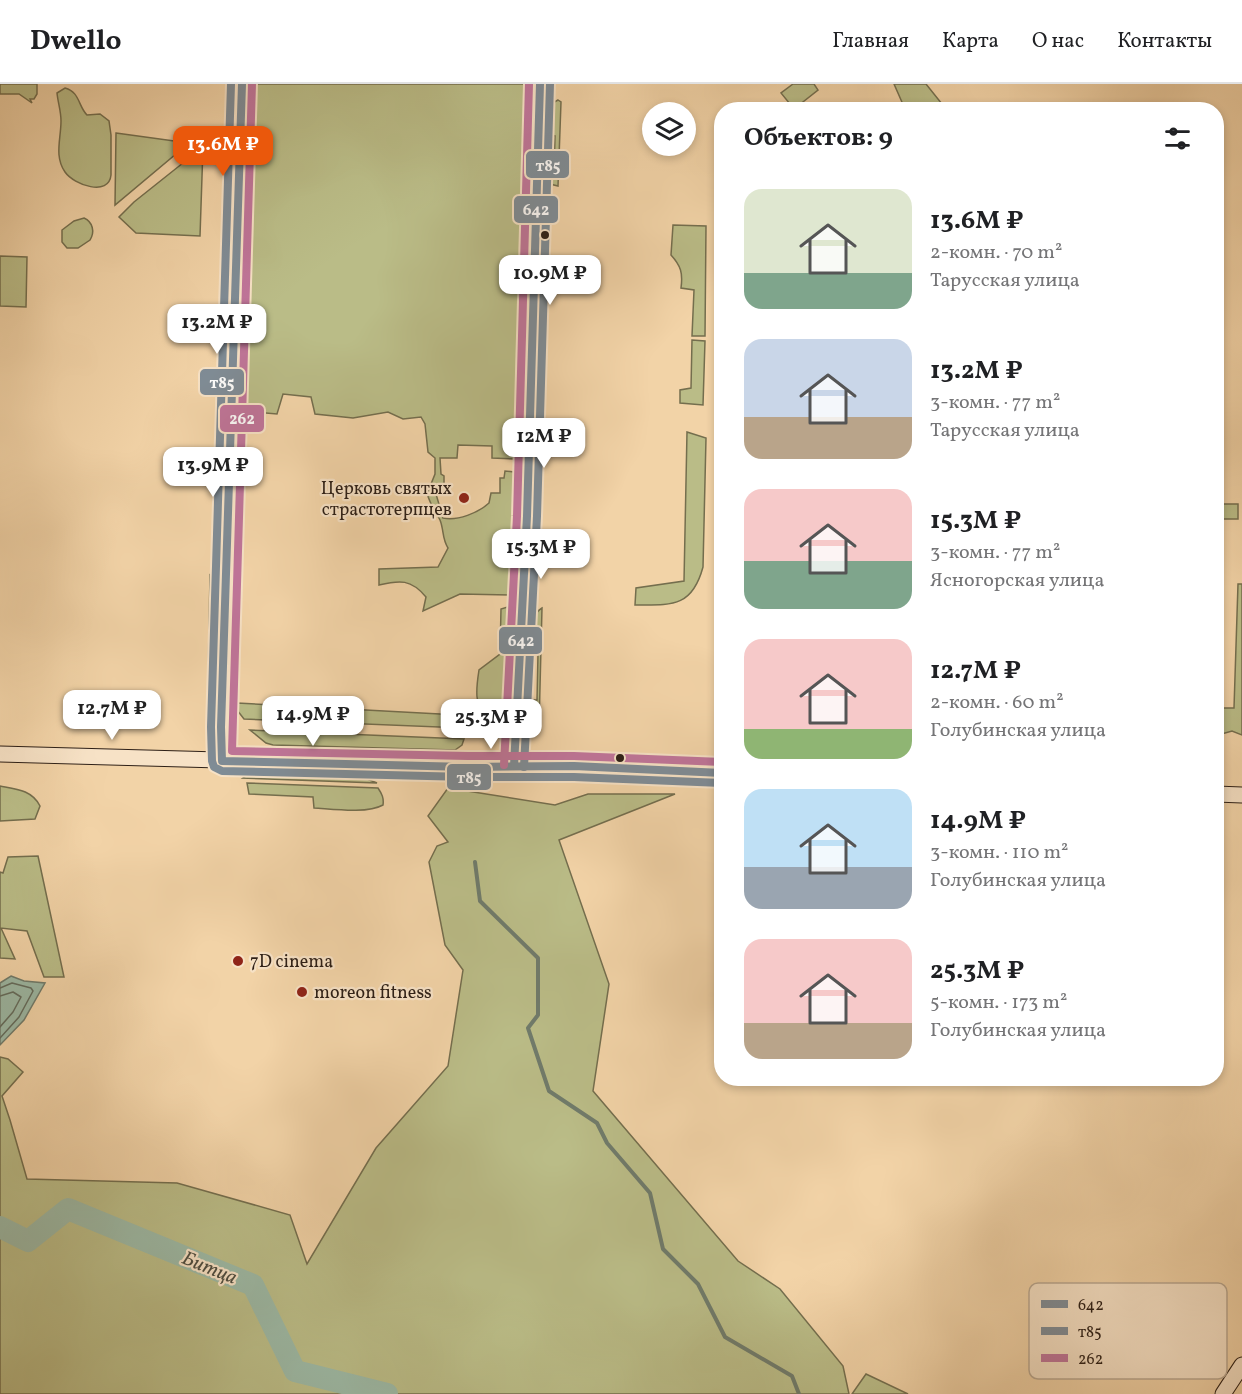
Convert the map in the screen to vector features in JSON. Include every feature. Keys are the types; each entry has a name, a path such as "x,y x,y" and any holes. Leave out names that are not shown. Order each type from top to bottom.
{"main road":[{"path":"222,761 221,727 242,84"},
{"path":"514,766 527,508 540,84"},
{"path":"0,754 468,767 574,766 714,773"},
{"path":"1224,794 1242,795"},
{"path":"1223,1394 1242,1365"}],"green space":[{"path":"0,84 37,84 37,94 34,99 30,99 32,103 19,94 0,94"},
{"path":"252,84 530,84 515,459 492,458 492,446 458,445 457,458 440,458 444,486 436,494 443,518 461,517 474,513 489,503 491,493 500,493 500,478 504,478 505,471 514,472 510,595 460,594 423,611 426,597 410,584 393,582 379,585 379,569 438,567 448,548 440,520 427,494 435,474 435,458 428,452 425,424 421,417 403,419 388,412 353,418 315,414 311,397 283,394 277,414 244,411"},
{"path":"793,84 814,84 818,90 803,102 788,102 781,93"},
{"path":"894,84 926,84 940,102 902,102"},
{"path":"65,88 74,93 87,115 100,114 109,121 111,175 109,182 104,186 91,187 76,181 69,177 62,166 59,154 61,117 57,93"},
{"path":"558,100 561,102 558,186 550,184 547,176 554,176 555,136 548,135 549,105"},
{"path":"116,133 189,143 115,205"},
{"path":"203,147 200,236 136,233 119,217 134,202"},
{"path":"84,218 92,228 90,240 78,248 67,248 62,242 62,230 74,221"},
{"path":"673,225 706,226 705,336 692,336 694,290 681,288 680,270 671,255"},
{"path":"0,256 27,257 26,307 0,306"},
{"path":"692,340 705,341 703,405 680,403 680,390 691,388"},
{"path":"687,432 706,438 703,567 693,590 686,597 669,604 635,605 636,588 684,581"},
{"path":"1224,504 1238,504 1238,519 1224,519"},
{"path":"210,575 217,580 216,623 210,627 209,673 215,673 213,682 208,682"},
{"path":"1238,584 1242,584 1242,735 1232,731 1224,733 1224,708 1234,708"},
{"path":"511,606 506,716 495,722 487,721 478,703 479,670 500,654 501,609"},
{"path":"542,608 539,727 530,724 530,700 537,700 538,654 531,653 531,634 535,616"},
{"path":"237,703 440,714 453,716 463,728 244,719 237,710"},
{"path":"250,730 464,739 462,745 455,750 273,745 266,743"},
{"path":"249,774 367,779 377,783 243,778"},
{"path":"247,783 378,788 383,805 359,810 314,808 313,797 249,794"},
{"path":"0,786 23,791 33,797 40,806 35,819 0,821"},
{"path":"448,788 555,805 588,794 675,794 559,840 609,984 593,1091 738,1261 780,1289 843,1366 849,1394 0,1394 0,1057 8,1059 23,1072 2,1096 27,1179 177,1183 290,1215 307,1264 376,1148 448,1066 463,970 445,945 429,862 437,846 448,842 428,816"},
{"path":"38,856 64,977 44,977 27,931 1,928 15,959 0,958 0,872 3,873 8,857"},
{"path":"866,1374 908,1394 852,1394"}],"water":[{"path":"11,976 24,981 45,983 24,1020 0,1045 0,983"}],"waterway":[{"path":"475,862 480,901 538,958 538,1015 528,1028 549,1091 597,1123 607,1143 650,1193 663,1249 698,1284 725,1337 792,1376 799,1394"},
{"name":"Битца","path":"0,1227 28,1241 68,1209 253,1285 295,1371 387,1394"}],"transit line":[{"name":"т85","path":"231,84 211,727 214,767 222,771 468,777 574,777 714,783"},
{"name":"642","path":"242,84 221,727 222,761 468,767 574,766 714,773"},
{"name":"262","path":"252,84 232,751 574,756 714,762"},
{"name":"262","path":"504,765 517,516 529,84"},
{"name":"642","path":"514,766 527,516 540,84"},
{"name":"т85","path":"524,767 537,516 550,84"}],"place":[{"name":"Церковь святых страстотерпцев","path":"464,498"},
{"name":"7D cinema","path":"238,961"},
{"name":"moreon fitness","path":"302,992"}]}
